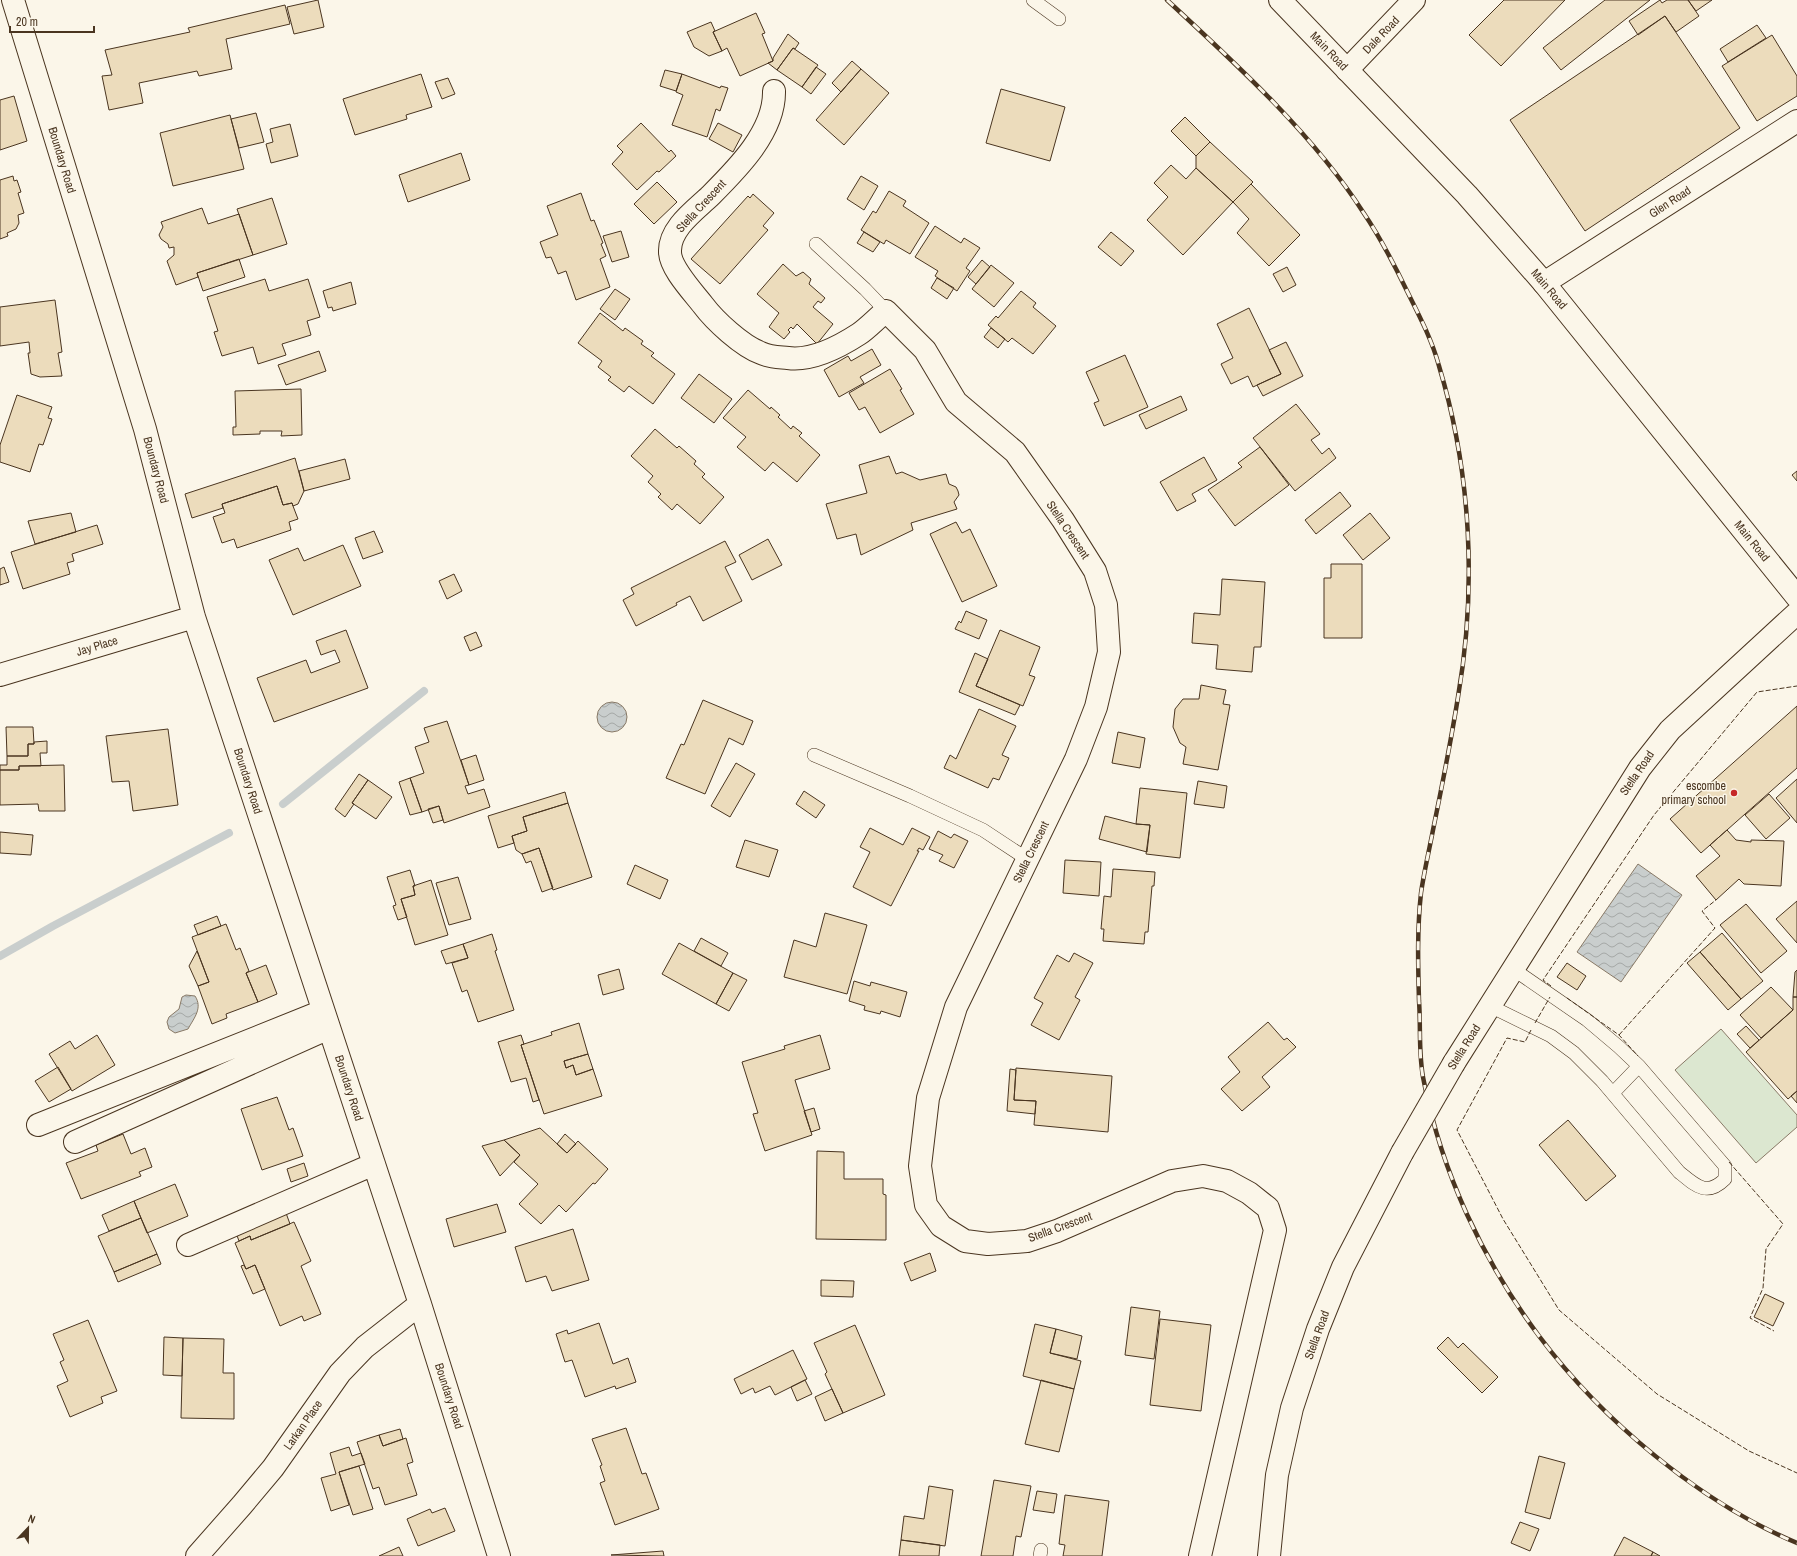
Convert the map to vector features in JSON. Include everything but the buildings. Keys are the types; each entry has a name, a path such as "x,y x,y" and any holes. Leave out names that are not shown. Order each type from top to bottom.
{"street":[{"name":"Boundary Road","path":"13,0 145,429 194,617 420,1304 499,1556"},
{"name":"Main Road","path":"1280,0 1467,195 1544,283 1797,597"},
{"name":"Dale Road","path":"1347,70 1414,0"},
{"name":"Stella Crescent","path":"774,91 774,102 770,116 764,131 755,144 742,162 685,220 675,233 670,244 670,253 675,267 706,309 744,344 761,353 796,359 813,356 859,334 886,311 925,350 956,402 1015,452 1063,520 1095,571 1106,605 1109,652 1096,707 1076,759 956,1007 928,1098 920,1166 926,1205 941,1226 965,1241 988,1244 1026,1240 1057,1231 1172,1181 1203,1176 1227,1181 1249,1193 1268,1208 1275,1230 1200,1556"},
{"name":"Glen Road","path":"1544,283 1797,121"},
{"name":"Stella Road","path":"1269,1556 1277,1475 1292,1408 1318,1329 1343,1267 1402,1153 1454,1063 1513,968 1654,748 1670,730 1797,613"},
{"name":"Jay Place","path":"0,675 194,617"},
{"path":"38,1125 326,1020"},
{"path":"76,1142 326,1020"},
{"path":"188,1245 374,1164"},
{"name":"Larkan Place","path":"197,1556 273,1468 340,1373 366,1347 420,1304"}],"lane":[{"path":"1032,0 1059,19"},
{"path":"816,244 865,289 886,311"},
{"path":"814,755 910,796 983,830 1027,859"},
{"path":"1490,1006 1551,1036 1574,1053 1613,1093 1679,1172 1693,1184 1707,1189 1717,1186 1725,1179 1726,1166 1639,1066 1587,1020 1513,968"},
{"path":"1613,1093 1639,1066"}],"green space":[{"path":"1721,1029 1797,1115 1797,1127 1756,1163 1675,1070"}],"water":[{"path":"612,702 623,706 627,717 623,728 612,732 601,728 597,717 601,706"},
{"path":"1638,864 1682,895 1621,982 1577,952"},
{"path":"186,995 195,996 198,1005 197,1013 188,1029 175,1033 169,1029 167,1022 169,1017 179,1009 182,997"}],"waterway":[{"path":"283,804 424,691"},
{"path":"0,956 53,926 229,833"}],"railway":[{"path":"1167,0 1272,100 1321,155 1343,183 1381,241 1421,318 1436,356 1450,406 1464,488 1468,530 1468,614 1464,656 1455,714 1421,893 1418,960 1420,1052 1422,1072 1432,1116 1442,1150 1467,1215 1500,1277 1539,1336 1564,1367 1622,1428 1689,1482 1760,1526 1797,1543"}],"fence":[{"path":"1551,986 1543,980 1654,815 1757,692 1797,686"},
{"path":"1619,1035 1715,928 1702,911 1716,900"},
{"path":"1535,1023 1550,997"},
{"path":"1567,998 1619,1035 1638,1056"},
{"path":"1531,1030 1525,1042 1507,1038 1457,1130 1503,1219 1559,1310 1657,1394 1749,1451 1797,1473"},
{"path":"1729,1162 1783,1224 1766,1249 1763,1288 1750,1318 1774,1331"}],"place":[{"name":"escombe primary school","path":"1734,793"}]}
